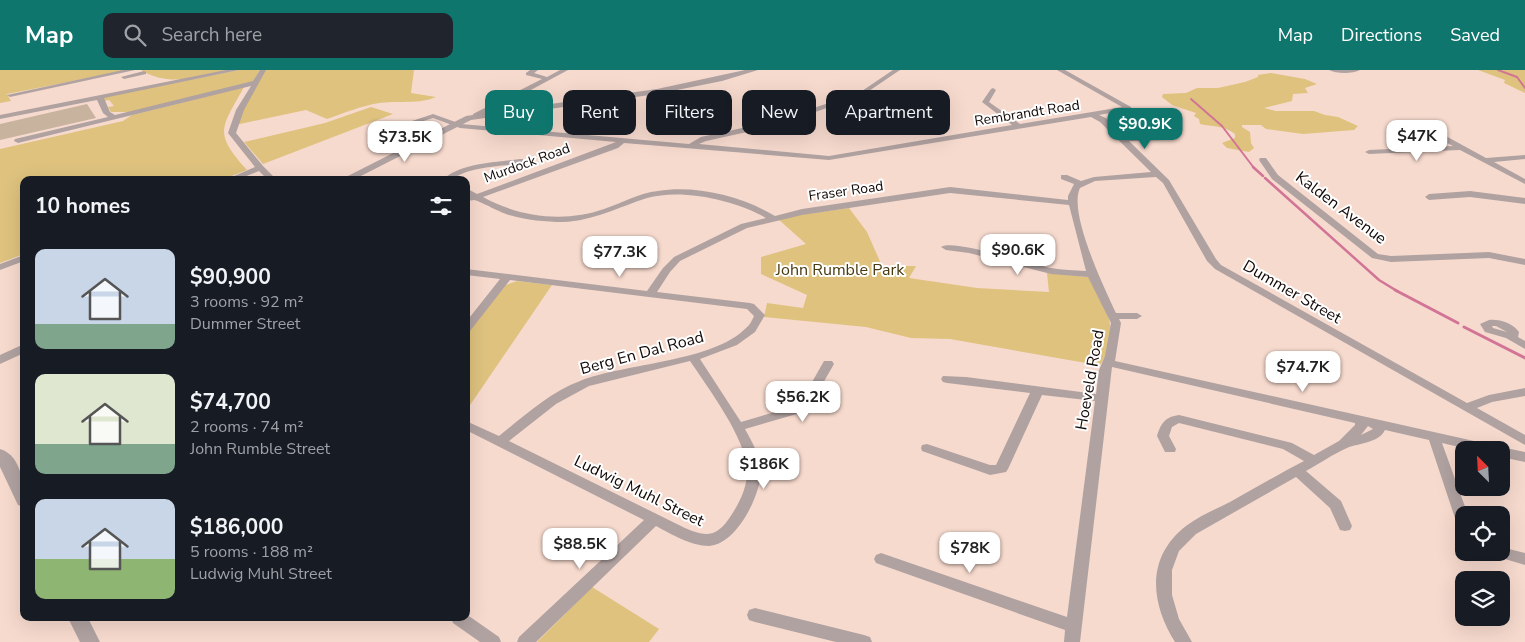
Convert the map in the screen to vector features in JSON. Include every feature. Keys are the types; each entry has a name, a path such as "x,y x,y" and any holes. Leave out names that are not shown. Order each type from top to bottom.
{"street":[{"path":"10,95 132,70"},
{"path":"0,117 236,70"},
{"path":"263,70 235,121 232,133 269,176"},
{"path":"535,70 528,74 548,79"},
{"path":"353,176 565,70"},
{"path":"476,116 650,94 711,82 754,70"},
{"path":"690,146 711,137 776,123 862,94 896,70"},
{"name":"Rembrandt Road","path":"401,126 433,116 454,124 833,157 1129,108 1126,104 1060,70"},
{"path":"1333,70 1356,70"},
{"path":"34,95 143,73"},
{"path":"156,78 170,82"},
{"path":"18,141 257,82"},
{"path":"993,90 985,102 1020,127"},
{"path":"98,96 107,112 114,116"},
{"name":"Dummer Street","path":"1093,115 1103,120 1160,174 1212,261 1218,267 1525,441"},
{"path":"1420,125 1488,160 1525,182"},
{"path":"1123,139 1167,138"},
{"name":"Murdock Road","path":"470,199 615,146 624,140"},
{"path":"1369,152 1464,148"},
{"path":"1488,160 1525,156"},
{"path":"454,176 457,172 520,161"},
{"name":"Kalden Avenue","path":"1267,163 1275,177 1375,256 1391,259 1489,255 1525,262"},
{"path":"239,176 260,168"},
{"path":"1072,204 1073,192 1081,184 1105,177 1160,174"},
{"path":"1064,177 1081,184"},
{"name":"Fraser Road","path":"650,294 666,270 683,255 724,234 772,218 950,190 972,191 1072,204"},
{"path":"1430,198 1475,194 1525,201 1523,196 1525,192"},
{"path":"470,199 513,213 557,220 596,214 652,194 684,193 733,200 762,211 772,218"},
{"name":"Hoeveld Road","path":"1072,204 1092,274 1114,316 1116,328 1101,398 1072,642"},
{"path":"946,248 970,250 1051,271 1092,274"},
{"path":"0,267 20,260"},
{"path":"470,272 650,294"},
{"path":"470,324 507,277"},
{"name":"Berg En Dal Road","path":"501,441 544,406 572,389 603,378 721,349 739,341 757,321 759,312 750,306 650,294"},
{"path":"1114,316 1137,316"},
{"path":"1510,336 1525,346"},
{"path":"0,360 20,350"},
{"name":"Ludwig Muhl Street","path":"470,428 501,441 654,519 706,542 719,539 732,527 745,500 754,472 751,456 737,427 693,357"},
{"path":"1108,363 1455,442"},
{"path":"737,427 803,408 828,364"},
{"path":"947,379 990,383 1037,392 1101,398"},
{"path":"927,448 990,470 1001,469 1037,392"},
{"path":"1466,408 1489,399 1525,392"},
{"path":"1170,449 1163,436 1166,426 1170,421 1179,419 1287,446 1315,461"},
{"path":"1184,642 1170,615 1164,595 1163,579 1166,563 1174,548 1191,530 1344,444 1362,426 1360,420"},
{"path":"1344,444 1361,440 1379,431 1380,425"},
{"path":"1434,437 1458,506"},
{"path":"1510,454 1525,457"},
{"path":"0,455 11,470 20,491"},
{"path":"1297,470 1336,505 1345,526"},
{"path":"525,642 654,519"},
{"path":"1510,555 1525,559"},
{"path":"881,559 1074,626"},
{"path":"755,615 864,642"},
{"path":"80,621 90,642"},
{"path":"464,621 493,642"}],"green space":[{"path":"0,70 129,70 7,94 11,101 0,103"},
{"path":"141,70 233,70 186,79 174,79 152,75"},
{"path":"239,70 260,70 253,82 130,112 111,112 108,107 114,106 109,100 104,101 103,97"},
{"path":"264,70 414,70 411,93 436,97 415,102 372,104 327,119 306,110 235,125"},
{"path":"1478,70 1525,70 1525,93 1504,83 1505,80"},
{"path":"1271,73 1305,79 1317,84 1305,88 1308,93 1293,94 1292,101 1264,108 1276,111 1314,111 1338,117 1358,126 1354,130 1303,134 1266,129 1261,125 1242,125 1242,127 1250,132 1251,143 1254,148 1249,152 1227,148 1222,143 1235,138 1235,134 1222,128 1200,124 1199,119 1194,116 1196,113 1172,105 1162,97 1163,94 1186,93 1197,88 1218,88 1245,82 1258,77 1258,75"},
{"path":"244,87 230,112 224,130 229,147 247,170 231,176 20,176 20,256 0,263 0,149 123,121 132,115"},
{"path":"371,107 393,114 263,164 244,142 325,123"},
{"name":"John Rumble Park","path":"849,208 867,232 882,266 916,266 909,278 977,288 1049,292 1047,273 1088,277 1093,281 1110,322 1110,341 1101,364 950,339 911,338 866,327 764,317 767,303 803,308 807,295 761,274 761,257 806,244 777,218"},
{"path":"517,281 552,285 470,405 470,328 506,285"},
{"path":"592,587 659,629 649,642 537,642"}],"building":[{"path":"87,104 96,118 0,140 0,124"}],"waterway":[{"path":"1498,70 1517,77 1525,88"},
{"path":"1191,99 1222,126 1254,168"},
{"path":"1254,168 1263,176"},
{"path":"1265,178 1379,280 1397,291"},
{"path":"1395,290 1458,323"},
{"path":"1464,327 1525,358"}]}
